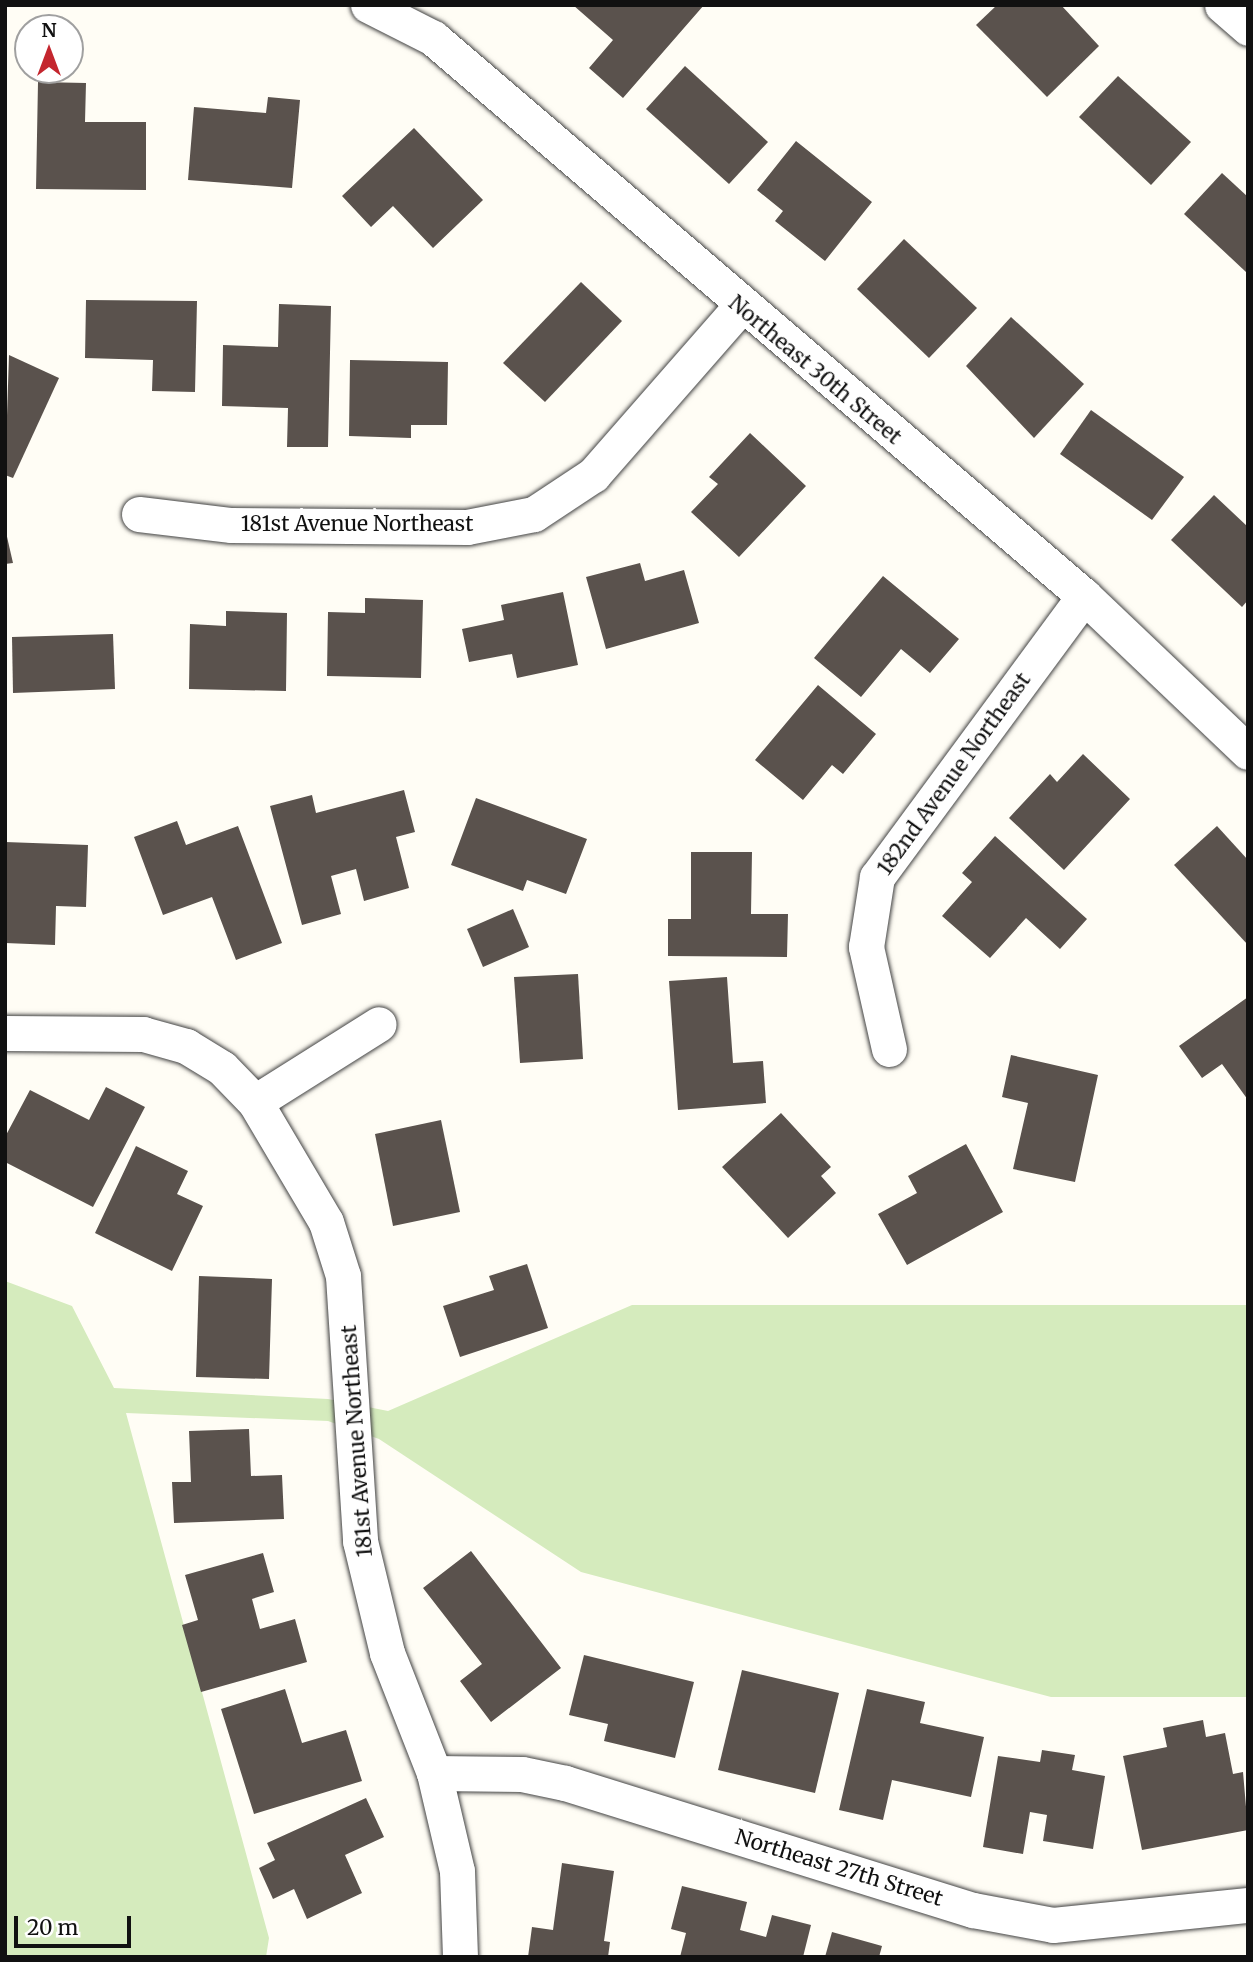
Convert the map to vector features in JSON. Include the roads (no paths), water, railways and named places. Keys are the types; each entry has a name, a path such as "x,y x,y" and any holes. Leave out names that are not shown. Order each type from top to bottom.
{"street":[{"name":"Northeast 30th Street","path":"368,5 433,38 740,307 1084,596 1248,752"},
{"path":"1222,5 1248,28"},
{"name":"181st Avenue Northeast","path":"139,514 231,525 467,527 534,514 593,475 740,307"},
{"name":"182nd Avenue Northeast","path":"889,1049 866,947 877,877 1084,596"},
{"path":"254,1102 379,1024"},
{"name":"181st Avenue Northeast","path":"5,1033 143,1034 186,1046 222,1068 254,1102 326,1222 343,1276 360,1541 387,1653 434,1773 457,1871 460,1957"},
{"name":"Northeast 27th Street","path":"434,1773 522,1774 565,1783 973,1910 1053,1925 1248,1905"}]}
